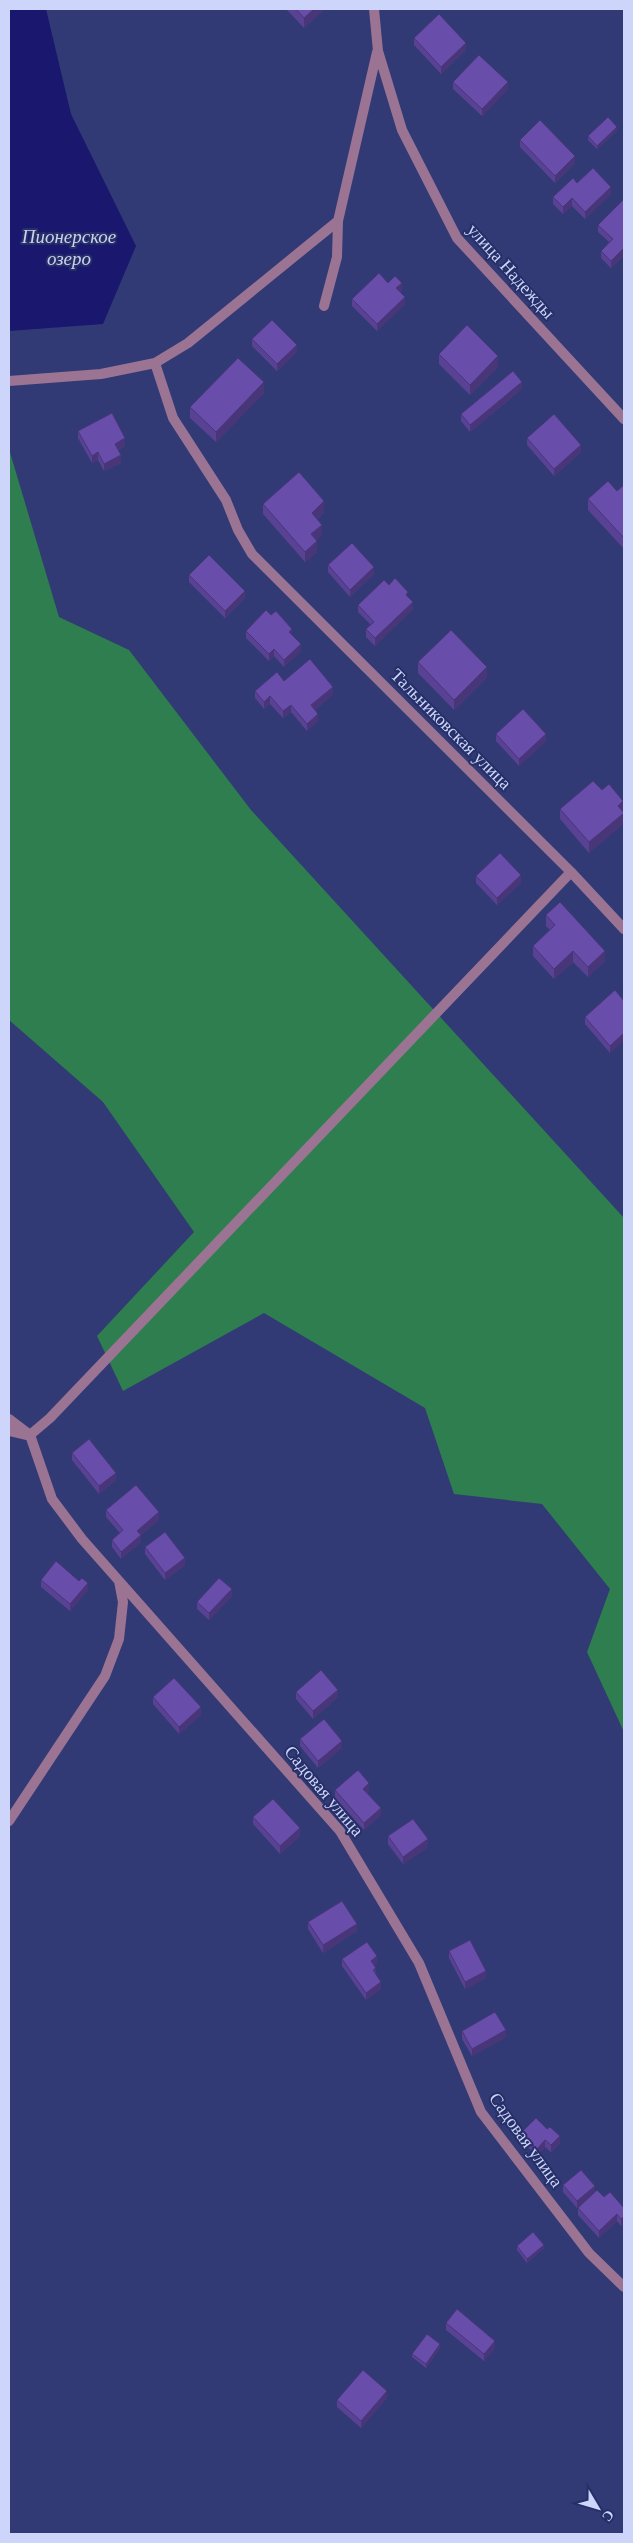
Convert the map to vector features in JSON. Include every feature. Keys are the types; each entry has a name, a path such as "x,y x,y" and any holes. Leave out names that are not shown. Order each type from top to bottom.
{"street":[{"name":"улица Надежды","path":"374,9 378,51 402,130 457,238 624,419"},
{"path":"324,306 337,257 338,221 378,51"},
{"path":"9,381 101,374 155,363 188,343 338,221"},
{"name":"Тальниковская улица","path":"155,363 173,418 226,500 238,530 252,554 571,872 624,929"},
{"path":"30,1435 71,1397 571,872"},
{"path":"9,1419 30,1435"},
{"path":"9,1431 30,1435"},
{"name":"Садовая улица","path":"30,1435 52,1499 82,1539 340,1831 419,1963 481,2112 589,2253 624,2287"},
{"path":"9,1821 105,1676 119,1639 123,1602 118,1580"}],"green space":[{"path":"9,449 59,617 129,650 251,810 624,1218 624,1732 587,1652 610,1589 542,1504 454,1494 425,1408 264,1313 123,1391 97,1336 194,1232 103,1102 9,1020"}],"water":[{"name":"Пионерское озеро","path":"9,9 46,9 71,114 136,246 103,324 9,331"}],"building":[{"path":"296,9 314,9 304,18"},
{"path":"439,14 466,43 441,67 414,38"},
{"path":"479,55 508,82 482,109 453,82"},
{"path":"608,117 617,127 597,146 588,136"},
{"path":"540,120 575,156 555,176 520,140"},
{"path":"593,168 611,187 585,212 572,198 563,207 553,197 573,178 577,183"},
{"path":"623,200 624,248 611,261 601,251 613,239 598,225"},
{"path":"379,273 388,283 395,276 402,283 396,288 405,297 377,324 352,299"},
{"path":"272,320 297,345 277,364 252,339"},
{"path":"467,325 498,356 470,385 439,354"},
{"path":"238,358 264,382 216,432 190,407"},
{"path":"513,371 522,382 470,425 461,414"},
{"path":"112,413 125,438 115,444 121,455 104,464 98,452 92,456 78,431"},
{"path":"554,414 581,445 554,469 527,438"},
{"path":"299,472 324,501 312,513 322,525 311,534 317,541 305,552 263,504"},
{"path":"608,481 617,491 624,485 624,538 588,499"},
{"path":"352,543 374,567 350,590 328,565"},
{"path":"209,555 245,591 225,611 189,575"},
{"path":"395,578 408,592 406,595 413,602 375,638 366,629 374,622 358,605 384,580 389,585"},
{"path":"266,610 271,615 276,611 292,629 289,632 301,644 284,660 274,649 269,654 246,631"},
{"path":"451,630 487,667 454,700 418,662"},
{"path":"310,659 333,687 311,705 318,714 307,724 291,705 283,711 270,696 264,702 255,691 277,672 284,681"},
{"path":"523,709 546,734 519,759 496,734"},
{"path":"593,781 602,790 609,784 623,801 618,806 624,813 589,842 560,809"},
{"path":"500,853 521,875 497,898 476,876"},
{"path":"560,902 605,951 588,967 573,951 554,969 533,946 555,925 546,915"},
{"path":"615,990 624,1001 624,1033 610,1046 585,1017"},
{"path":"89,1439 116,1473 99,1486 72,1453"},
{"path":"136,1485 159,1512 137,1531 141,1535 121,1552 112,1540 123,1530 106,1510"},
{"path":"165,1532 185,1558 165,1573 145,1547"},
{"path":"56,1561 79,1581 82,1578 88,1583 70,1604 41,1580"},
{"path":"219,1578 232,1589 209,1613 197,1602"},
{"path":"321,1670 338,1690 313,1711 296,1692"},
{"path":"174,1678 201,1707 179,1727 153,1697"},
{"path":"324,1719 342,1741 318,1761 300,1739"},
{"path":"358,1770 369,1783 363,1789 381,1808 364,1823 335,1790"},
{"path":"273,1799 300,1828 280,1846 253,1817"},
{"path":"413,1819 428,1839 403,1857 388,1836"},
{"path":"342,1901 357,1924 323,1945 308,1922"},
{"path":"470,1940 486,1971 465,1982 449,1951"},
{"path":"367,1942 377,1956 371,1961 376,1968 373,1970 381,1982 366,1993 342,1959"},
{"path":"495,2012 506,2030 472,2049 462,2031"},
{"path":"536,2118 547,2129 550,2127 560,2136 551,2145 545,2140 537,2149 521,2133"},
{"path":"581,2170 595,2186 577,2201 563,2185"},
{"path":"597,2190 604,2197 610,2192 624,2208 624,2216 621,2219 617,2214 599,2231 578,2208"},
{"path":"533,2232 544,2245 527,2259 517,2246"},
{"path":"457,2309 495,2341 484,2354 446,2323"},
{"path":"427,2334 440,2344 426,2364 412,2354"},
{"path":"363,2370 387,2391 361,2421 337,2400"}]}
